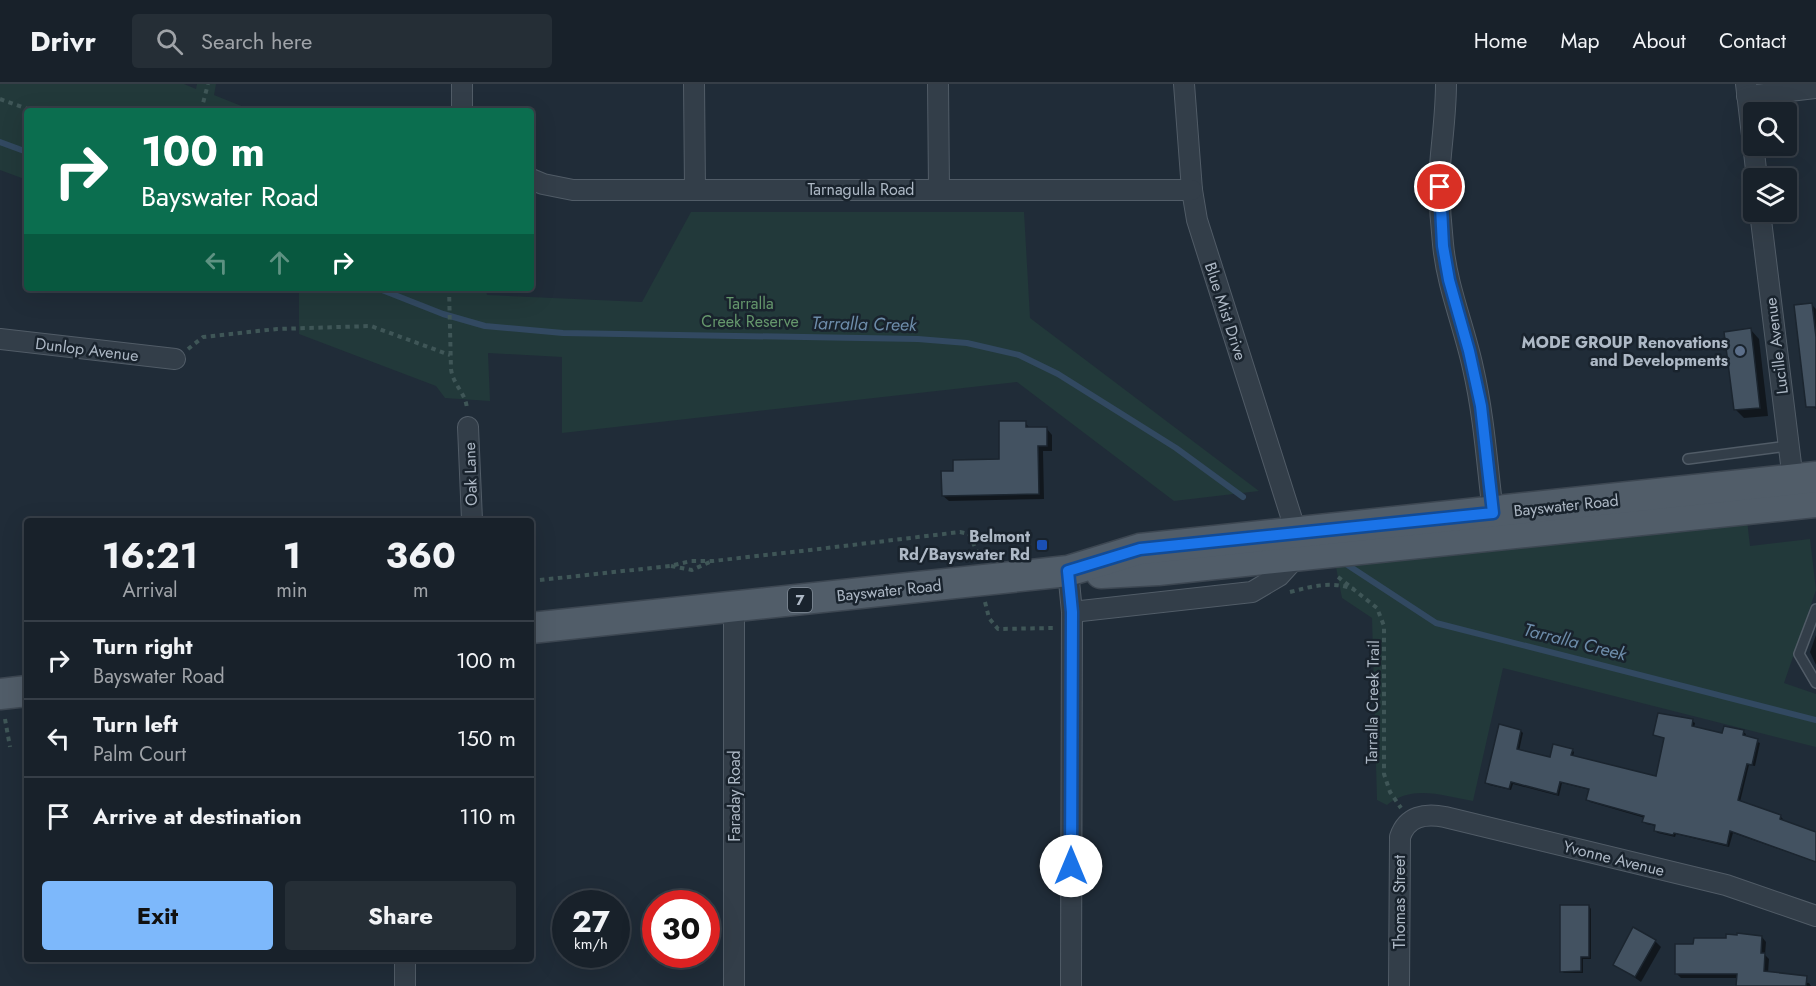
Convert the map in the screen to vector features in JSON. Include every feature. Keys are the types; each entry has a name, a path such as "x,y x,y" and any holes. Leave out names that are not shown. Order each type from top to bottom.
{"main road":[{"name":"Bayswater Road","path":"1298,543 1493,513 1805,478"},
{"path":"1805,478 1816,501"},
{"name":"Bayswater Road","path":"534,628 1068,571 1140,549 1298,543 1816,501"},
{"path":"0,694 24,691"}],"street":[{"path":"462,84 462,108"},
{"path":"694,84 695,189"},
{"path":"938,84 939,189"},
{"name":"Blue Mist Drive","path":"1184,84 1192,190 1197,220 1298,543"},
{"path":"1446,84 1440,166 1443,246 1449,280 1481,406 1493,513"},
{"path":"1755,168 1746,90 1816,88"},
{"name":"Tarnagulla Road","path":"534,180 573,190 1192,190"},
{"name":"Lucille Avenue","path":"1761,222 1788,447 1805,478"},
{"name":"Dunlop Avenue","path":"0,339 175,359"},
{"name":"Oak Lane","path":"468,427 472,518"},
{"path":"1072,612 1241,594 1262,594 1279,576 1298,543"},
{"path":"1068,571 1072,612 1071,986"},
{"name":"Faraday Road","path":"734,607 734,986"},
{"name":"Yvonne Avenue","path":"1410,820 1421,816 1445,817 1726,885 1816,916"},
{"name":"Thomas Street","path":"1400,986 1400,837 1403,828 1410,820"},
{"path":"405,962 405,986"}],"lane":[{"path":"1688,459 1788,447"},
{"path":"1816,609 1799,654 1816,683"}],"path":[{"path":"202,108 208,84"},
{"path":"0,99 25,108"},
{"path":"449,291 450,355 453,381 466,400 468,427"},
{"path":"175,359 203,337 277,329 371,326 450,355"},
{"path":"534,581 670,566 691,561 713,561 692,570 670,566"},
{"name":"Tarralla Creek Trail","path":"1329,574 1336,576 1377,608 1384,626 1384,774 1390,792 1410,820"},
{"name":"Tarralla Creek Trail","path":"1262,594 1326,584 1353,589"},
{"path":"0,720 7,719 10,747"}],"green space":[{"path":"0,84 184,84 196,89 197,84 216,84 214,95 246,108 24,108 24,179 0,170"},
{"name":"Tarralla Creek Reserve","path":"691,212 1024,212 1030,318 1259,491 1174,501 1017,382 562,433 562,357 488,353 490,401 445,398 436,386 299,334 299,291 486,291 487,295 642,302"},
{"path":"1747,520 1750,546 1810,539 1816,590 1784,683 1816,694 1816,747 1503,668 1473,801 1428,793 1407,795 1387,805 1377,800 1372,618 1342,598 1335,562"}],"building":[{"path":"1812,303 1816,337 1816,407 1806,407 1794,305"},
{"name":"MODE GROUP Renovations and Developments","path":"1751,328 1760,408 1734,410 1724,332"},
{"path":"999,421 1026,421 1026,427 1047,427 1047,446 1038,446 1039,494 942,496 941,471 953,471 953,460 999,459"},
{"path":"1658,713 1693,719 1692,726 1722,733 1724,726 1744,730 1743,735 1758,739 1752,765 1747,764 1738,800 1781,815 1780,819 1816,832 1816,862 1730,831 1727,845 1674,833 1673,835 1654,831 1655,825 1642,822 1644,816 1586,800 1589,789 1560,782 1557,794 1511,782 1509,789 1485,783 1499,724 1521,730 1517,749 1550,757 1553,744 1573,749 1571,755 1656,776 1664,738 1653,735"},
{"path":"1560,905 1589,905 1589,957 1581,957 1581,971 1560,972"},
{"path":"1633,927 1656,940 1635,977 1613,965"},
{"path":"1737,933 1762,936 1761,953 1765,953 1764,971 1807,976 1806,986 1736,986 1737,974 1675,974 1675,944 1693,944 1694,938 1726,938 1726,934 1737,935"}],"waterway":[{"name":"Tarralla Creek","path":"0,142 24,151"},
{"name":"Tarralla Creek","path":"385,291 443,314 485,326 563,333 918,339 967,343 1019,355 1058,374 1176,448 1243,497"},
{"name":"Tarralla Creek","path":"1343,562 1436,623 1816,720"}],"place":[{"name":"MODE GROUP Renovations and Developments","path":"1740,351"},
{"name":"Belmont Rd/Bayswater Rd","path":"1042,545"}],"route":[{"path":"1071,866 1072,612 1068,571 1140,549 1493,513 1481,406 1465,335 1455,306 1443,246 1440,187"}]}
